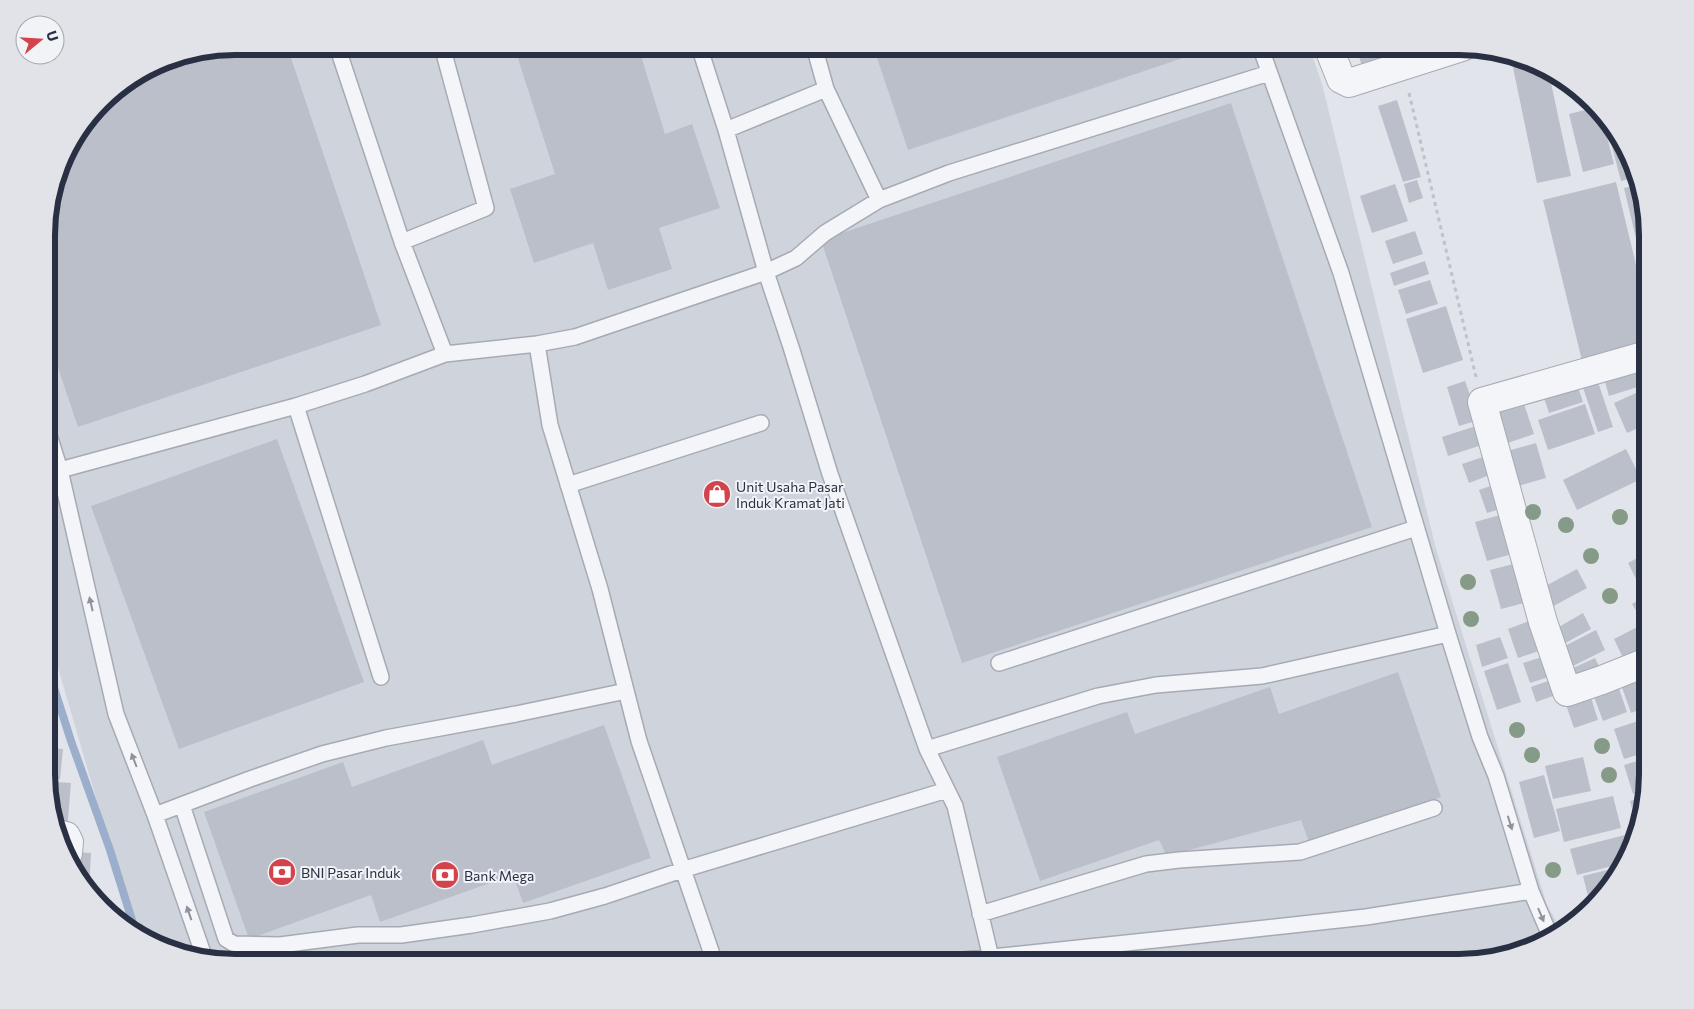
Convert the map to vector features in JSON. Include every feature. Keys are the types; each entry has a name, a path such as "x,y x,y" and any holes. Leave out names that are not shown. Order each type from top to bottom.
{"street":[{"path":"1332,55 1341,79 1349,83 1437,55"},
{"path":"1639,357 1482,402 1543,622 1567,692 1639,665"}],"lane":[{"path":"341,55 402,242 445,354"},
{"path":"402,242 486,208 444,55"},
{"path":"702,55 726,130 766,272 830,474 927,749 955,806 990,954"},
{"path":"817,55 826,89 879,200"},
{"path":"1263,55 1341,273 1480,737 1496,776 1531,891 1548,931"},
{"path":"60,470 296,406 365,384 445,354 575,338 766,272 796,258 825,233 879,200 949,173 1269,72"},
{"path":"726,130 826,89"},
{"path":"537,344 550,425 600,589 639,741 711,954"},
{"path":"296,406 382,676"},
{"path":"568,485 761,423"},
{"path":"55,454 116,714 155,815 202,951"},
{"path":"999,663 1416,528"},
{"path":"927,749 1098,696 1156,685 1262,676 1448,634"},
{"path":"155,815 250,779 338,750 386,738 626,691"},
{"path":"182,805 226,939 234,944 280,945 358,935 401,935 550,911 605,896 682,870 946,790"},
{"path":"980,914 1146,864 1300,852 1434,808"},
{"path":"1027,954 1366,916 1531,891"},
{"path":"280,945 281,954"}],"path":[{"path":"1402,66 1482,402"}],"shaded area":[{"name":"Unit Usaha Pasar Induk Kramat Jati","path":"223,55 1312,55 1322,84 1436,549 1547,905 1558,924 1528,940 1506,948 1471,954 223,954 188,948 145,930 132,922 55,657 55,223 58,200 69,166 79,145 92,125 125,92 141,81 204,58"}],"building":[{"path":"223,55 290,55 381,325 78,427 55,359 55,223 61,188 79,145 92,125 125,92 145,79 166,69 200,58"},
{"path":"517,55 641,55 665,134 692,124 720,208 659,228 672,269 608,290 593,243 534,263 510,189 555,174"},
{"path":"876,55 1192,55 908,150"},
{"path":"1359,55 1400,55 1363,70"},
{"path":"1512,63 1550,80 1571,176 1537,183"},
{"path":"1397,100 1421,177 1403,182 1378,106"},
{"path":"1231,103 1372,527 962,663 821,240"},
{"path":"1587,109 1594,116 1605,130 1614,164 1583,172 1569,114"},
{"path":"1609,135 1630,179 1621,181"},
{"path":"1417,180 1423,198 1409,203 1404,184"},
{"path":"1616,182 1639,277 1639,354 1584,369 1543,200"},
{"path":"1395,184 1408,221 1372,233 1360,196"},
{"path":"1632,186 1636,200 1639,223 1639,242 1637,243 1624,188"},
{"path":"1415,231 1423,254 1393,264 1385,241"},
{"path":"1425,261 1429,274 1394,286 1390,273"},
{"path":"1430,280 1438,304 1406,314 1398,290"},
{"path":"1446,306 1463,360 1423,373 1406,319"},
{"path":"1639,359 1639,387 1609,396 1602,371"},
{"path":"1594,370 1613,427 1598,432 1579,376"},
{"path":"1575,378 1583,402 1549,413 1541,389"},
{"path":"1465,381 1479,420 1459,426 1447,387"},
{"path":"1639,392 1639,428 1627,433 1614,403"},
{"path":"1522,398 1534,434 1499,446 1486,409"},
{"path":"1585,404 1595,434 1548,450 1538,420"},
{"path":"1479,425 1485,444 1448,456 1442,437"},
{"path":"277,439 364,682 179,749 91,506"},
{"path":"1536,443 1546,478 1511,488 1501,453"},
{"path":"1626,449 1639,475 1639,480 1577,510 1563,480"},
{"path":"1489,455 1495,473 1469,483 1462,464"},
{"path":"1499,483 1507,507 1487,513 1479,490"},
{"path":"1500,515 1512,554 1487,561 1475,522"},
{"path":"1639,557 1639,585 1628,563"},
{"path":"1517,563 1528,602 1501,609 1490,570"},
{"path":"1577,569 1587,588 1550,608 1540,589"},
{"path":"1639,600 1639,616 1632,604"},
{"path":"1583,613 1591,629 1558,647 1550,632"},
{"path":"1537,618 1548,648 1518,658 1508,629"},
{"path":"1639,626 1639,654 1625,662 1614,639"},
{"path":"1596,630 1605,650 1565,670 1555,651"},
{"path":"1500,637 1508,658 1482,667 1476,645"},
{"path":"1551,654 1558,674 1530,683 1523,663"},
{"path":"1595,658 1603,675 1577,687 1569,670"},
{"path":"1508,663 1521,702 1497,710 1484,671"},
{"path":"1398,672 1441,797 1309,842 1301,820 1167,856 1159,840 1040,881 997,757 1127,712 1135,734 1270,687 1279,714"},
{"path":"1639,672 1639,710 1631,713 1619,679"},
{"path":"1559,677 1564,692 1536,702 1531,687"},
{"path":"1616,680 1627,712 1603,721 1591,689"},
{"path":"1588,688 1598,720 1574,728 1563,696"},
{"path":"1639,721 1639,754 1624,759 1614,729"},
{"path":"604,725 651,858 523,903 513,875 380,922 371,895 249,939 204,812 343,762 352,787 483,740 492,765"},
{"path":"55,748 63,749 60,779 55,779"},
{"path":"1583,757 1591,791 1553,799 1545,766"},
{"path":"1639,760 1638,792 1633,794 1624,765"},
{"path":"1544,775 1560,831 1534,838 1519,782"},
{"path":"55,782 71,783 67,831 65,831 58,809"},
{"path":"1613,796 1621,828 1564,842 1556,809"},
{"path":"1637,799 1634,817 1630,801"},
{"path":"1625,835 1626,840 1614,866 1577,875 1570,849"},
{"path":"73,852 91,853 89,880"},
{"path":"1612,869 1602,884 1592,895 1588,896 1583,876"}],"waterway":[{"path":"55,691 110,850 133,922"}],"place":[{"name":"Unit Usaha Pasar Induk Kramat Jati","path":"717,494"},
{"name":"BNI Pasar Induk","path":"282,872"},
{"name":"Bank Mega","path":"445,875"}]}
